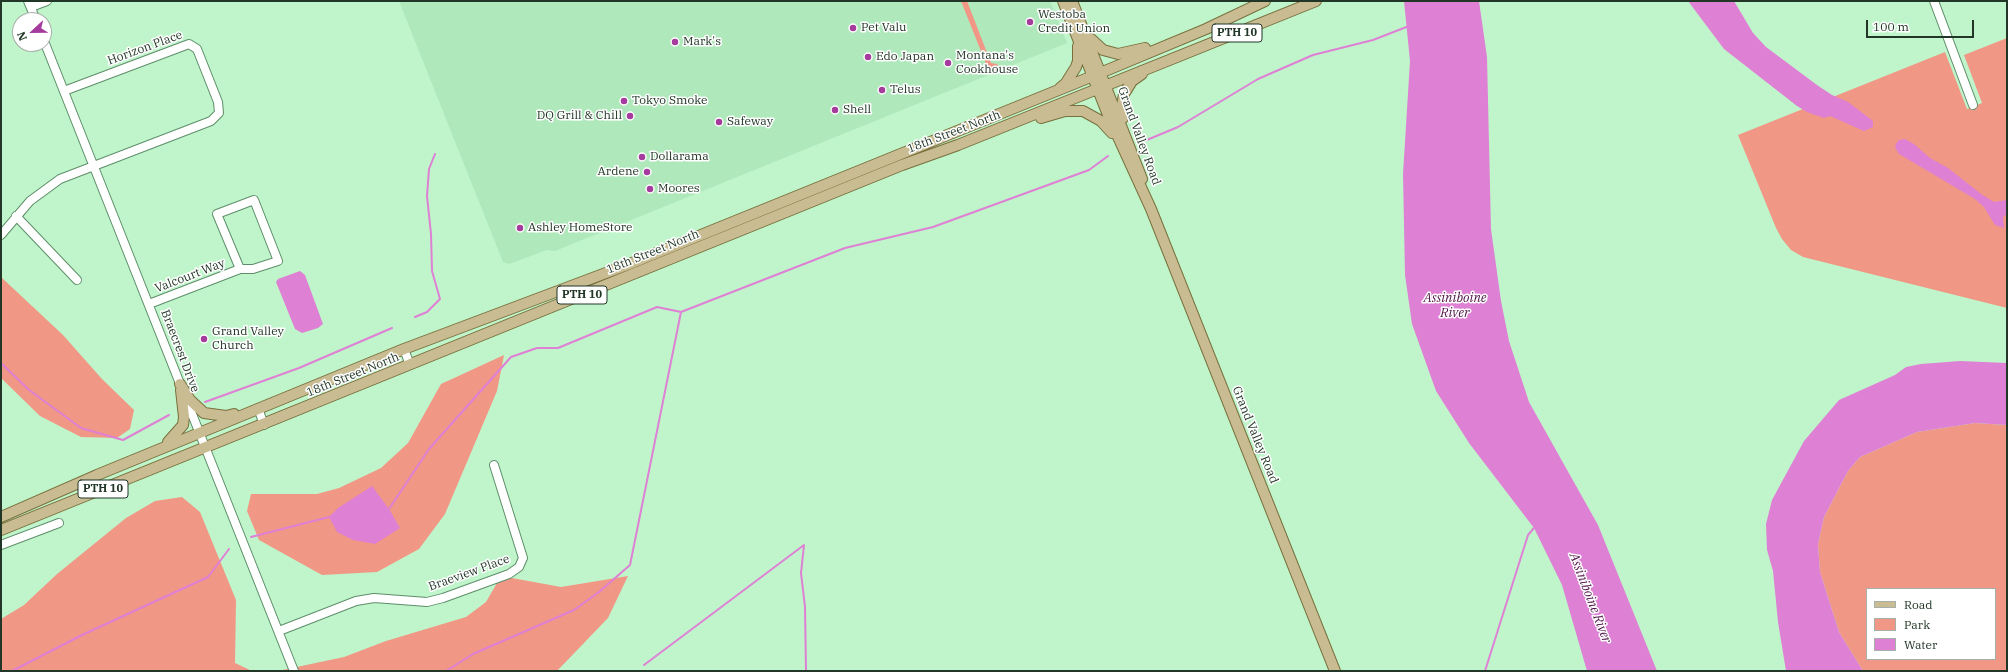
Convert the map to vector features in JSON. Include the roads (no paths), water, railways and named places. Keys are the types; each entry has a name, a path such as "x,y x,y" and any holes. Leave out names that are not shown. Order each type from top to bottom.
{"main road":[{"path":"1063,1 1077,23 1098,47 1118,54 1133,52 1166,40 1196,33"},
{"path":"1046,96 1066,83 1078,61 1077,23 1072,1"},
{"name":"18th Street North","path":"1,517 255,409 404,349 627,265 1046,96 1196,33 1265,1"},
{"name":"18th Street North","path":"1,530 897,168 958,145 1316,1"},
{"name":"Grand Valley Road","path":"1077,23 1102,87 1127,159 1151,209"},
{"path":"1127,138 1122,111 1124,94 1137,77 1158,64"},
{"name":"Grand Valley Road","path":"1102,87 1127,138 1151,209 1334,671"},
{"path":"958,145 995,136 1046,116 1074,110 1088,113 1101,120 1111,131 1127,159"},
{"path":"180,384 190,400 204,413 226,416 255,409"},
{"path":"162,448 178,433 183,425 184,405 180,384"}],"street":[{"path":"30,4 47,1"},
{"path":"1934,1 1973,105"},
{"name":"Horizon Place","path":"64,91 189,44 197,49 216,95 220,108 216,118 94,166"},
{"name":"Braecrest Drive","path":"48,52 294,671"},
{"path":"1,235 30,201 60,179 94,166"},
{"name":"Valcourt Way","path":"149,304 240,269 253,269 278,261 254,200 217,214 240,269"},
{"path":"16,216 77,280"},
{"path":"404,349 410,365"},
{"path":"255,409 264,425"},
{"name":"Braeview Place","path":"279,631 356,601 374,598 426,602 443,598 509,574 519,568 523,558 494,465"},
{"path":"1,545 59,523"}],"water":[{"name":"Assiniboine River","path":"1404,1 1479,1 1487,57 1491,229 1501,301 1509,341 1529,402 1598,525 1657,671 1587,671 1562,585 1534,528 1469,443 1436,391 1412,324 1405,275 1403,174 1410,61"},
{"path":"1688,1 1734,1 1753,33 1766,47 1817,85 1832,95 1848,102 1873,121 1873,127 1864,131 1830,116 1824,118 1807,112 1797,106 1724,49"},
{"path":"1905,139 1994,202 2007,200 2007,214 2003,217 2004,228 1995,225 1984,207 1975,199 1899,154 1895,147 1896,144 1899,140"},
{"path":"300,271 305,275 323,324 318,328 302,333 295,329 276,282 278,279"},
{"path":"1960,361 2007,363 2007,425 1975,423 1917,432 1860,457 1848,471 1824,517 1818,544 1820,572 1839,632 1863,671 1786,671 1778,622 1773,571 1767,550 1766,524 1772,500 1804,441 1839,400 1895,375 1906,367 1921,364"},
{"path":"372,486 389,509 400,528 375,544 353,540 337,532 329,517 338,508"}],"waterway":[{"path":"1142,142 1178,127 1258,79 1313,55 1373,40 1409,26"},
{"path":"415,317 427,312 440,299 432,271 431,234 427,196 429,169 435,154"},
{"path":"389,509 429,449 511,357 537,348 558,348 657,307 681,312 845,248 933,227 1089,170 1108,156"},
{"path":"446,671 473,654 574,610 599,592 630,565 681,312"},
{"path":"205,402 299,368 392,328"},
{"path":"1,363 29,390 81,428 123,440 169,415"},
{"path":"251,537 329,517"},
{"path":"1485,671 1528,535 1534,528"},
{"path":"644,665 804,545 801,573 805,607 806,671"},
{"path":"12,671 82,635 208,577 229,549"}],"place":[{"name":"Westoba Credit Union","path":"1030,22"},
{"name":"Pet Valu","path":"853,28"},
{"name":"Mark's","path":"675,42"},
{"name":"Edo Japan","path":"868,57"},
{"name":"Montana's Cookhouse","path":"948,63"},
{"name":"Telus","path":"882,90"},
{"name":"Tokyo Smoke","path":"624,101"},
{"name":"Shell","path":"835,110"},
{"name":"DQ Grill & Chill","path":"630,116"},
{"name":"Safeway","path":"719,122"},
{"name":"Dollarama","path":"642,157"},
{"name":"Ardene","path":"647,172"},
{"name":"Moores","path":"650,189"},
{"name":"Ashley HomeStore","path":"520,228"},
{"name":"Grand Valley Church","path":"204,339"}]}
